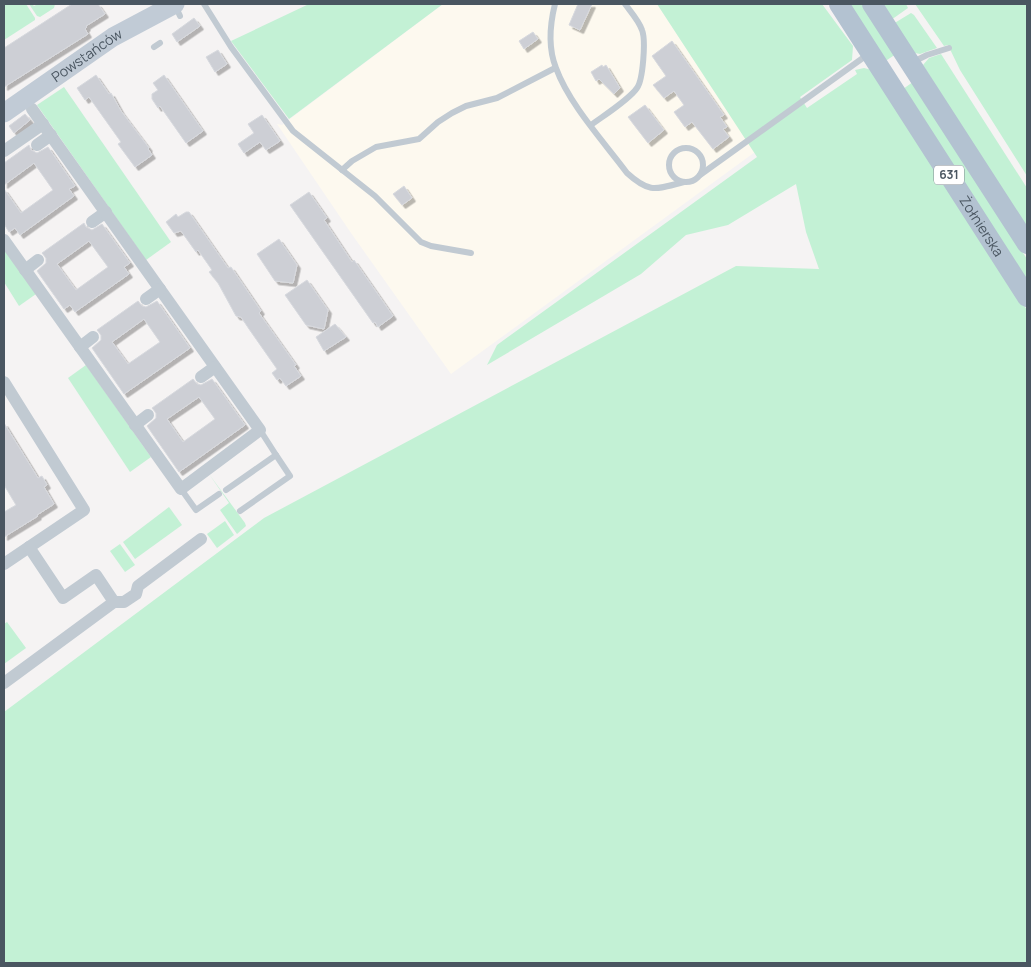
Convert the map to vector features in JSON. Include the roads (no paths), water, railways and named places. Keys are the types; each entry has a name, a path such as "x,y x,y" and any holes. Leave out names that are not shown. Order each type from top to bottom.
{"main road":[{"name":"631","path":"839,4 870,53"},
{"name":"Żołnierska","path":"872,4 1027,244"},
{"name":"Żołnierska","path":"870,53 1027,297"}],"street":[{"name":"Powstańców","path":"4,113 29,103 55,81 119,34 177,8"},
{"path":"4,240 181,489 260,430 29,103"},
{"path":"4,151 43,124"},
{"path":"37,144 51,135"},
{"path":"92,222 106,212"},
{"path":"25,270 38,260"},
{"path":"146,299 160,289"},
{"path":"80,347 93,337"},
{"path":"201,377 215,367"},
{"path":"4,382 84,510 4,564"},
{"path":"135,424 148,415"},
{"path":"4,684 114,602 124,602 136,594 138,586 201,539"},
{"path":"30,547 63,598 96,575 114,602"}],"lane":[{"path":"204,4 211,21 293,131 375,196 420,242 431,246 471,253"},
{"path":"555,4 550,36 555,68 564,86 627,174 647,188 658,189 690,182 870,53"},
{"path":"591,125 638,88 644,38 643,31 625,4"},
{"path":"911,64 926,55 949,48"},
{"path":"342,170 352,161 376,147 419,139 438,122 452,113 473,103 497,98 555,68"},
{"path":"684,182 673,176 670,172 669,160 676,150 688,147 698,152 703,164 700,175"},
{"path":"240,511 290,476 260,430"},
{"path":"226,490 276,455"},
{"path":"181,489 196,510 219,494"}]}
